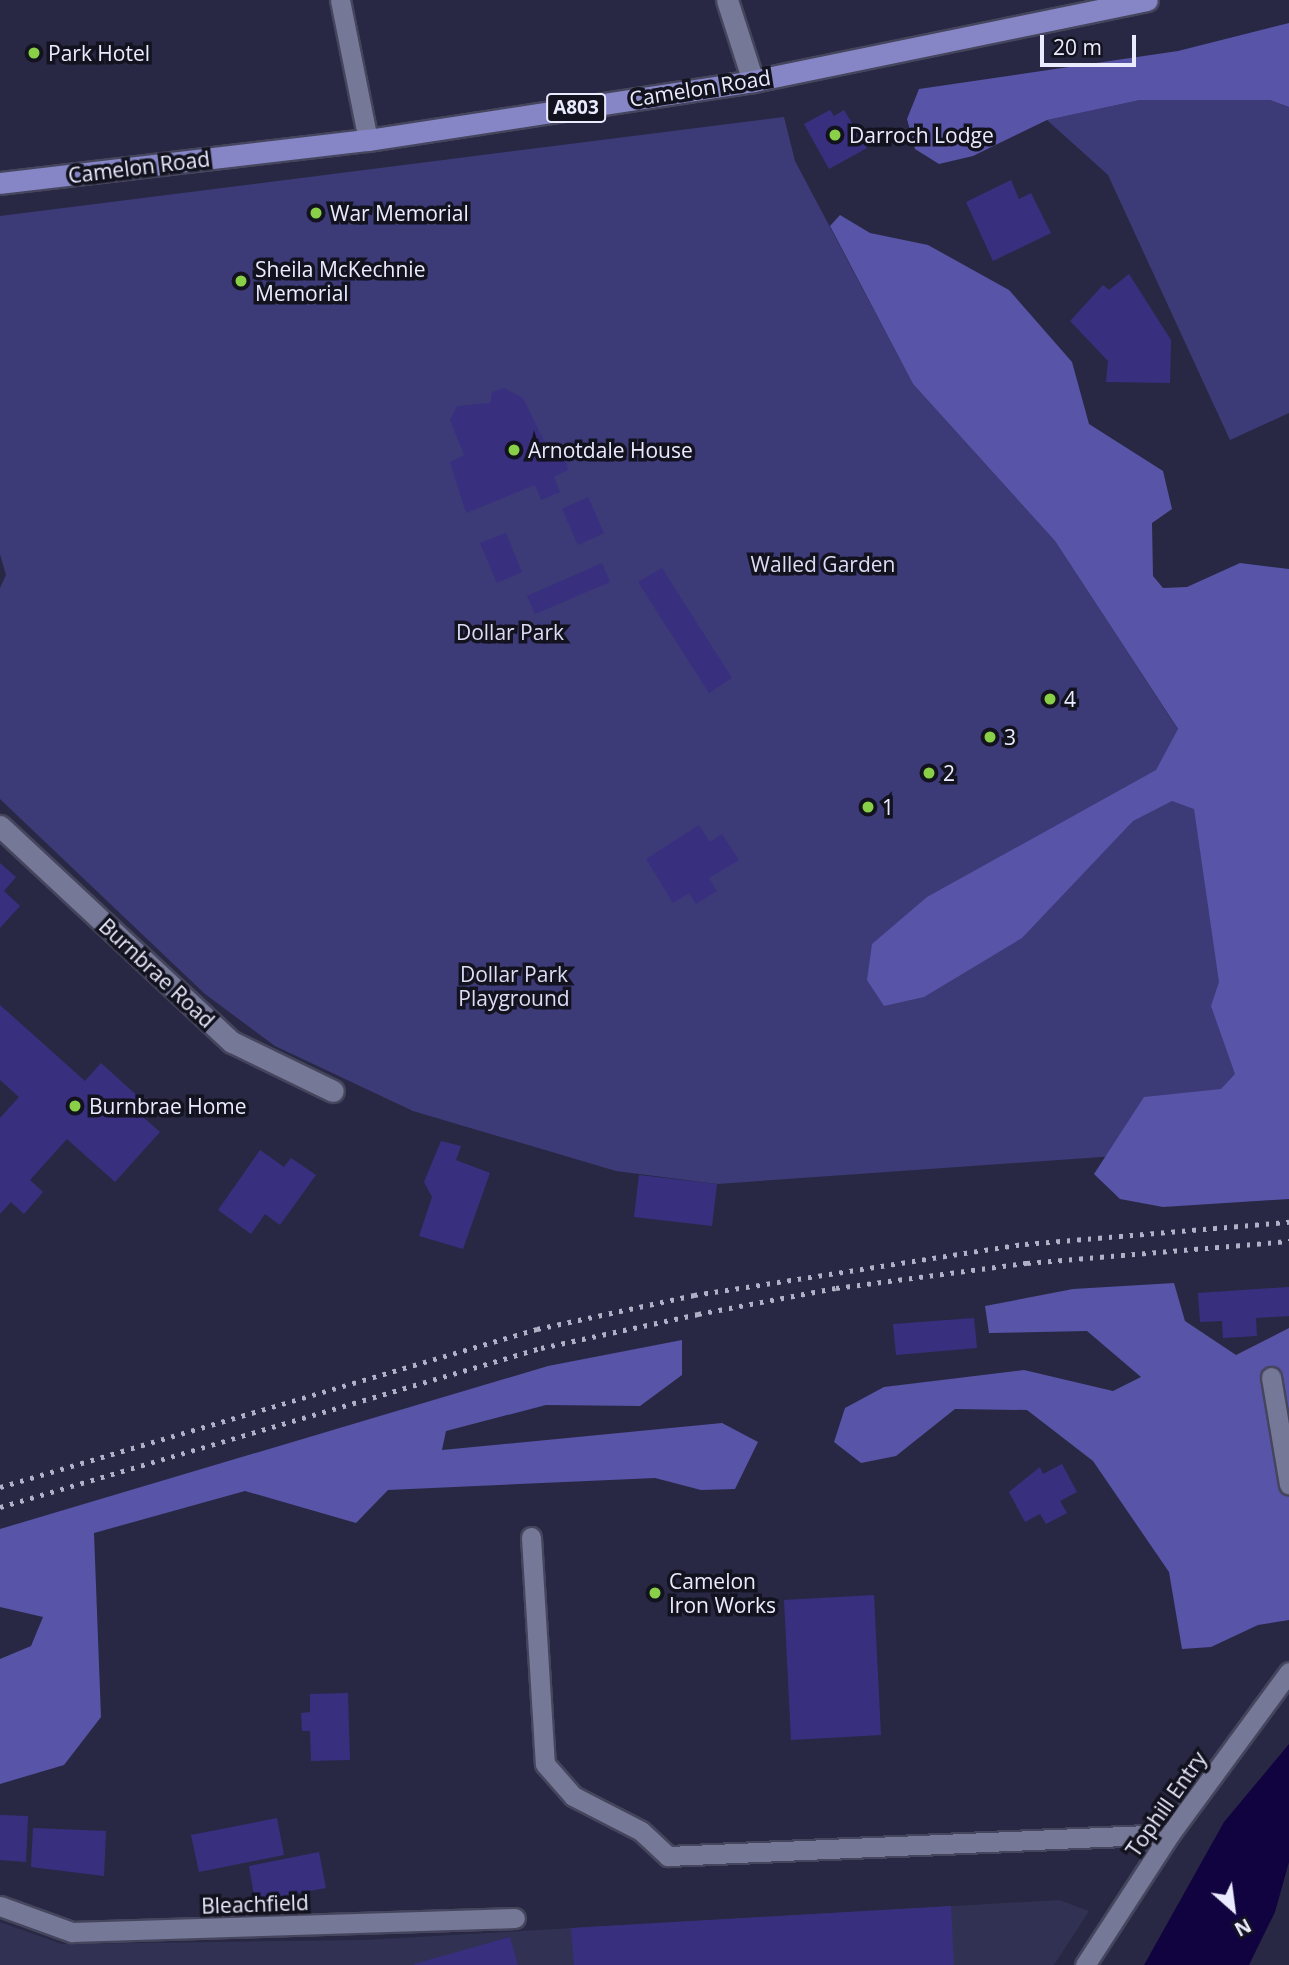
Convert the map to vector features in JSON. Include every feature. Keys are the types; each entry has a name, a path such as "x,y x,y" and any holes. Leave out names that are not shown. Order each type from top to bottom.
{"main road":[{"name":"Camelon Road","path":"0,184 368,140 753,81 1147,0"}],"street":[{"path":"727,0 753,81"},
{"name":"Burnbrae Road","path":"0,827 232,1042 333,1091"}],"lane":[{"path":"340,0 368,140"},
{"path":"1271,1377 1289,1485"},
{"path":"531,1537 545,1764 573,1796 641,1831 668,1856 1170,1834"},
{"name":"Tophill Entry","path":"1085,1965 1170,1834 1289,1672"},
{"name":"Bleachfield","path":"0,1906 72,1932 515,1918"}],"shaded area":[{"path":"1289,23 1289,107 1270,100 1140,100 1047,120 973,156 939,164 915,149 907,119 919,89 1178,51"},
{"path":"840,215 870,233 928,245 1009,290 1072,362 1089,424 1163,471 1172,509 1152,523 1153,576 1163,588 1187,587 1240,563 1289,569 1289,1199 1163,1207 1120,1199 1094,1174 1144,1097 1221,1089 1235,1074 1211,1006 1219,982 1194,809 1172,801 1133,821 1022,938 924,997 884,1006 867,980 872,944 927,897 1156,770 1178,729 1055,541 913,384 830,226"},
{"path":"1174,1283 1185,1321 1236,1355 1289,1328 1289,1620 1258,1625 1211,1647 1182,1649 1169,1572 1093,1461 1027,1410 955,1409 896,1456 861,1463 834,1442 845,1408 884,1387 1024,1370 1113,1391 1141,1377 1087,1331 989,1333 985,1306 1073,1289"},
{"path":"682,1340 682,1375 640,1406 546,1405 446,1431 442,1450 722,1423 758,1442 735,1489 701,1490 655,1478 388,1490 356,1523 245,1491 94,1533 101,1717 64,1765 0,1784 0,1659 31,1646 43,1617 0,1607 0,1529 548,1366"},
{"path":"1289,1744 1289,1862 1275,1912 1249,1965 1144,1965 1224,1822"},
{"path":"1059,1900 1089,1911 1054,1965 0,1965 0,1922 62,1944 365,1940"}],"green space":[{"path":"1140,100 1270,100 1289,107 1289,413 1230,440 1108,175 1047,120"},
{"name":"Dollar Park","path":"784,117 795,161 913,384 1055,541 1218,791 1285,1144 717,1184 616,1171 413,1111 275,1046 205,994 0,799 0,588 6,575 0,554 0,216"}],"building":[{"name":"Darroch Lodge","path":"830,110 834,116 844,110 867,148 829,169 804,124"},
{"path":"1011,180 1019,199 1031,193 1051,233 993,261 966,202"},
{"path":"1129,274 1171,340 1170,383 1106,382 1108,361 1070,321 1103,285 1109,290"},
{"name":"Arnotdale House","path":"504,388 523,398 544,441 563,444 568,470 554,477 560,492 541,500 535,485 466,513 450,462 464,455 450,420 457,406 490,403 492,392"},
{"path":"588,497 604,533 578,545 562,509"},
{"path":"506,533 522,572 497,583 480,543"},
{"path":"602,563 610,582 535,614 527,596"},
{"path":"662,568 732,678 709,693 638,582"},
{"path":"699,825 710,842 722,834 739,860 709,878 717,891 696,904 689,893 673,903 646,859"},
{"path":"0,863 16,877 4,891 20,906 0,928"},
{"name":"Burnbrae Home","path":"0,1005 85,1081 101,1063 143,1101 135,1110 160,1132 115,1182 67,1139 30,1180 43,1192 24,1214 11,1202 0,1214 0,1118 19,1097 0,1080"},
{"path":"441,1141 461,1146 456,1160 490,1173 463,1249 419,1236 432,1197 424,1182"},
{"path":"260,1150 284,1167 291,1158 316,1175 280,1225 265,1214 251,1234 218,1210"},
{"path":"639,1175 717,1184 712,1226 634,1217"},
{"path":"1289,1287 1289,1316 1256,1318 1257,1336 1223,1338 1222,1321 1200,1322 1198,1293"},
{"path":"974,1318 977,1348 896,1355 893,1324"},
{"path":"1062,1464 1077,1492 1060,1501 1067,1513 1046,1524 1040,1514 1025,1522 1009,1492 1040,1467 1043,1474"},
{"path":"874,1595 881,1735 791,1740 784,1600"},
{"path":"348,1693 350,1760 311,1761 310,1731 302,1731 301,1713 310,1712 310,1694"},
{"path":"0,1815 28,1816 26,1862 0,1860"},
{"path":"277,1818 284,1855 199,1872 191,1835"},
{"path":"33,1828 106,1831 104,1876 31,1867"},
{"path":"319,1852 326,1888 255,1901 249,1866"},
{"path":"951,1906 954,1965 574,1965 571,1928"},
{"path":"510,1937 518,1965 414,1965 414,1964"}],"railway":[{"path":"0,1487 537,1329 694,1295 1025,1244 1289,1222"},
{"path":"0,1507 541,1348 698,1314 836,1288 1027,1263 1289,1241"}],"place":[{"name":"Park Hotel","path":"34,53"},
{"name":"Darroch Lodge","path":"835,135"},
{"name":"War Memorial","path":"316,213"},
{"name":"Sheila McKechnie Memorial","path":"241,281"},
{"name":"Arnotdale House","path":"514,450"},
{"name":"4","path":"1050,699"},
{"name":"3","path":"990,737"},
{"name":"2","path":"929,773"},
{"name":"1","path":"868,807"},
{"name":"Burnbrae Home","path":"75,1106"},
{"name":"Camelon Iron Works","path":"655,1593"}],"park label":[{"name":"Walled Garden","path":"823,564"},
{"name":"Dollar Park Playground","path":"514,986"}]}
